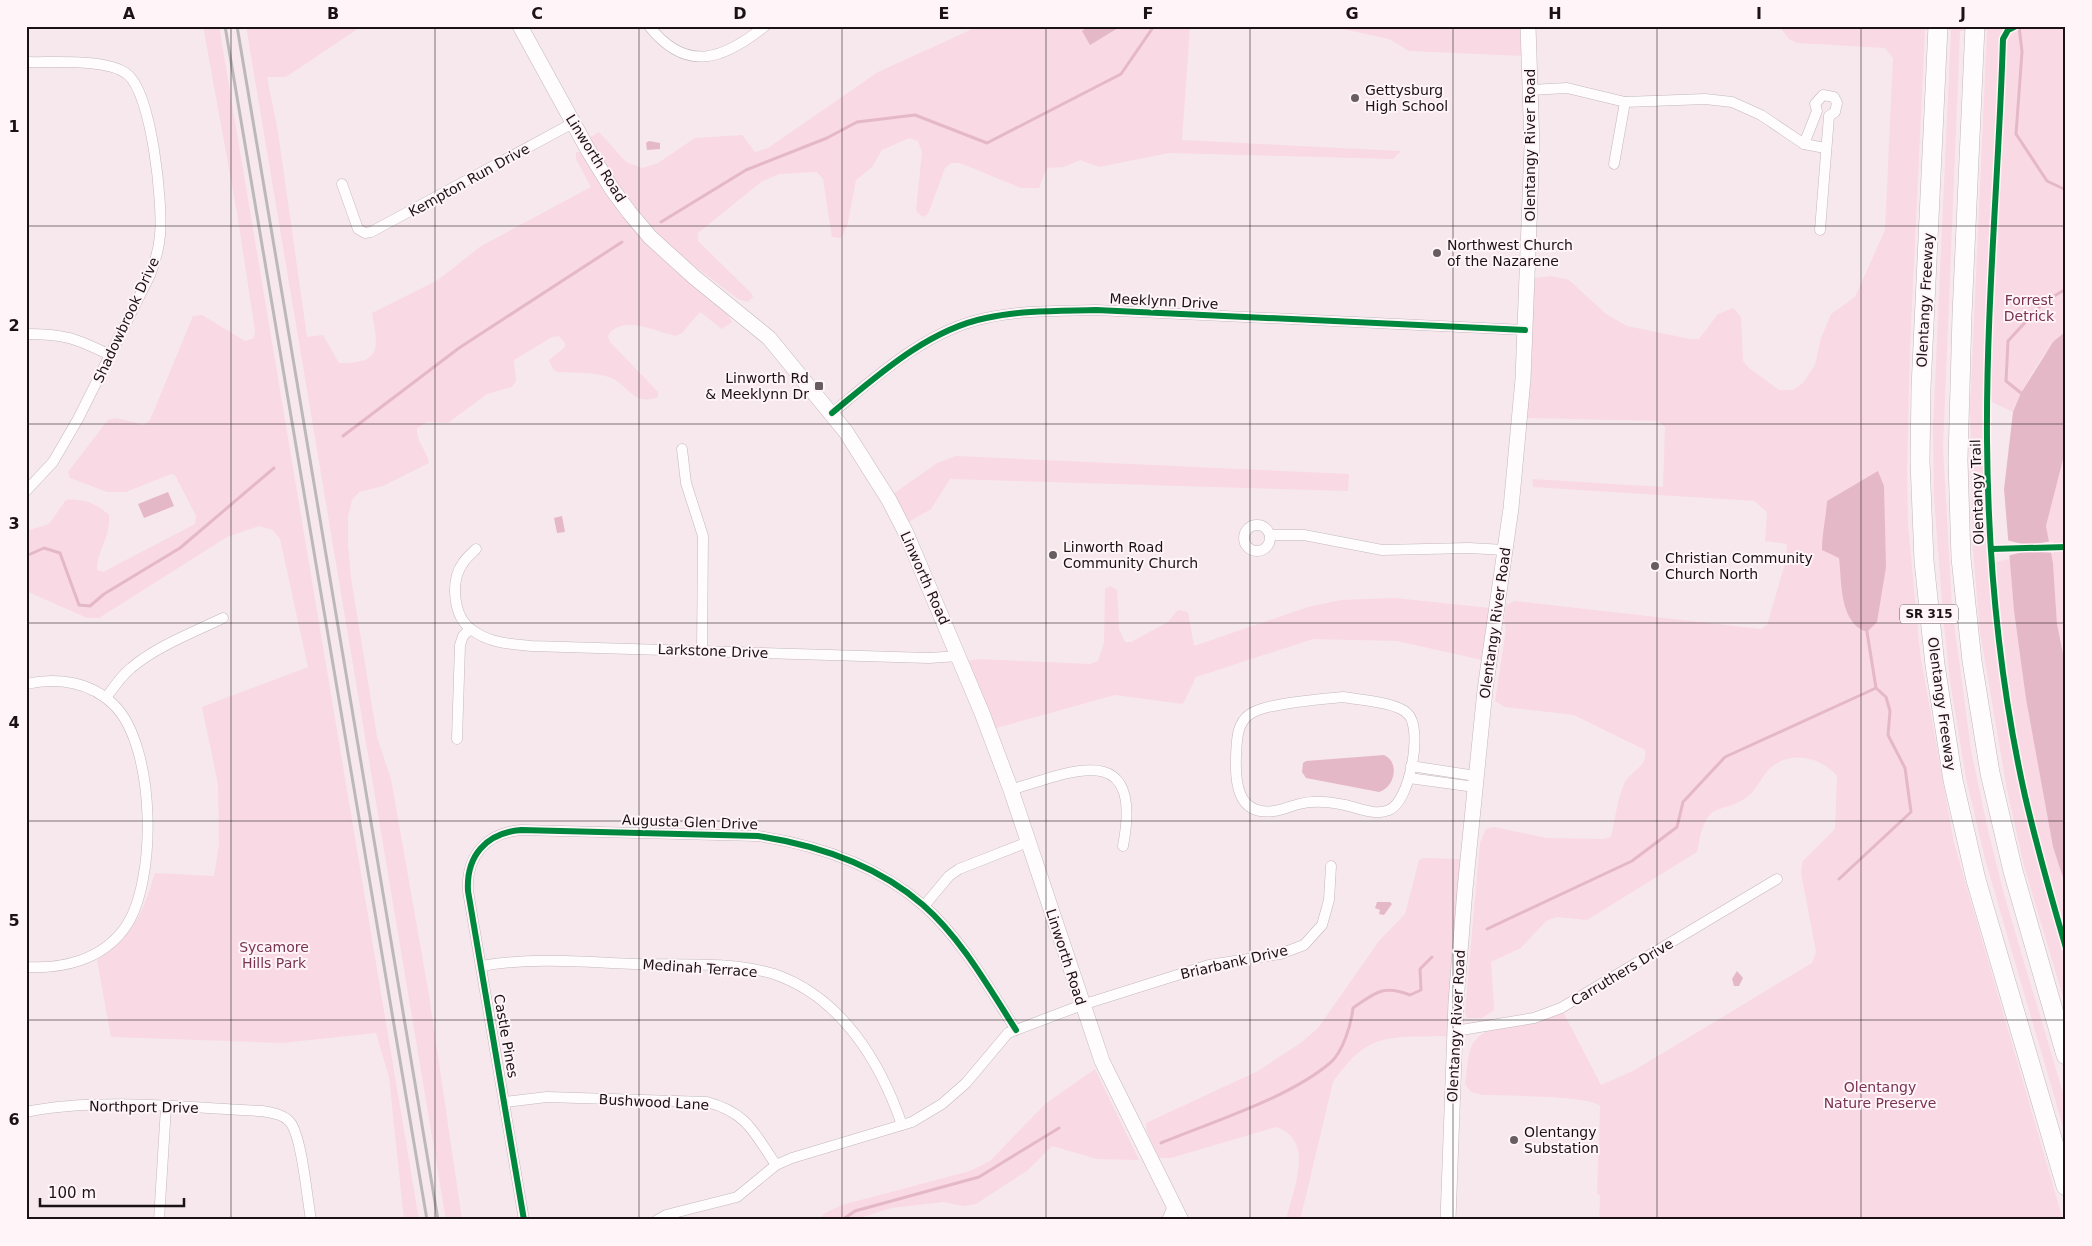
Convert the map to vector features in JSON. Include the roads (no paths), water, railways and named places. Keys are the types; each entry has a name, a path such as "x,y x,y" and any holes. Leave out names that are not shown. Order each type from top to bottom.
{"highway":[{"name":"Olentangy Freeway","path":"1938,26 1921,388 1920,461 1924,561 1935,665 1953,780 1976,880 2066,1186"},
{"name":"SR 315","path":"1975,26 1960,373 1958,460 1961,558 1972,660 1990,773 2013,871 2066,1055"}],"main road":[{"name":"Linworth Road","path":"520,26 573,123 612,188 650,237 694,277 769,338 832,414 889,500 959,656 1010,790 1102,1061 1181,1220"},
{"name":"Olentangy River Road","path":"1448,1220 1455,1031 1465,889 1476,782 1515,468 1525,330 1530,217 1528,26"}],"street":[{"path":"649,26 670,47 699,56 727,52 743,44 765,26"},
{"name":"Shadowbrook Drive","path":"26,62 103,65 116,68 128,74 139,87 145,102 160,192 158,255 150,275 78,419 53,462 26,492"},
{"path":"1530,90 1567,88 1582,90 1625,102 1646,103 1705,99 1732,102 1761,115 1804,144 1825,148"},
{"path":"1804,144 1817,111 1816,104 1818,98 1829,95 1834,97 1837,103 1835,112 1829,116 1820,230"},
{"path":"1614,164 1625,102"},
{"name":"Kempton Run Drive","path":"342,184 358,229 364,233 387,224 573,123"},
{"name":"Meeklynn Drive","path":"832,414 880,374 923,344 947,331 985,318 1029,312 1096,310 1525,330"},
{"path":"26,334 58,334 73,338 110,355"},
{"path":"682,449 686,483 703,536 702,651"},
{"path":"1270,535 1304,535 1382,550 1469,548 1505,550"},
{"path":"457,738 460,645 463,636 470,630 462,618 455,593 462,564 476,549"},
{"path":"106,698 129,669 142,659 168,644 223,618"},
{"name":"Larkstone Drive","path":"470,630 499,642 531,646 929,658 959,656"},
{"path":"26,684 47,680 71,682 106,698 124,716 145,777 148,844 139,898 124,930 100,951 70,964 26,967"},
{"path":"1327,698 1343,698 1396,707 1407,712 1415,727 1411,766 1402,799 1391,810 1375,813 1326,802 1302,803 1279,810 1261,811 1245,802 1238,791 1237,739 1242,722 1256,711 1327,698"},
{"path":"1411,766 1476,782"},
{"path":"1010,790 1068,772 1094,771 1113,776 1120,782 1127,800 1127,823 1123,846"},
{"path":"1409,778 1476,782"},
{"name":"Augusta Glen Drive","path":"474,857 485,842 512,831 758,836 816,848 862,866 885,878 924,906 967,955 1016,1030"},
{"path":"924,906 949,876 959,869 1028,842"},
{"name":"Castle Pines","path":"474,857 468,874 468,891 524,1220"},
{"name":"Briarbank Drive","path":"658,1220 666,1216 737,1197 776,1166 808,1152 902,1125 925,1116 966,1083 1002,1039 1016,1030 1082,1006 1208,965 1280,954 1304,944 1322,925 1329,900 1331,866"},
{"name":"Carruthers Drive","path":"1455,1031 1534,1018 1561,1008 1777,879"},
{"name":"Medinah Terrace","path":"482,966 516,961 724,966 773,974 809,992 839,1014 856,1036 882,1077 891,1093 902,1125"},
{"name":"Bushwood Lane","path":"505,1102 546,1097 707,1102 728,1108 746,1121 776,1166"},
{"name":"Northport Drive","path":"26,1112 43,1108 96,1105 262,1110 282,1116 290,1122 295,1132 311,1220"},
{"path":"159,1220 166,1107"},
{"path":"1167,1220 1174,1204"}],"waterway":[{"path":"661,222 746,170 827,138 857,122 915,115 987,143 1121,74 1154,26"},
{"path":"2019,26 2022,52 2016,134 2047,181 2066,190"},
{"path":"343,436 459,348 622,242"},
{"path":"2021,393 2006,381 2008,341 2044,302 2066,289"},
{"path":"26,556 44,548 60,553 79,605 90,606 104,594 180,548 274,468"},
{"path":"1839,879 1911,812 1905,768 1888,735 1890,711 1886,697 1876,688 1867,632"},
{"path":"1487,929 1632,861 1677,827 1683,802 1725,757 1876,688"},
{"path":"1161,1143 1272,1098 1313,1076 1330,1063 1339,1052 1348,1030 1353,1008 1374,994 1386,990 1410,995 1421,990 1420,969 1432,957"},
{"path":"842,1220 855,1211 979,1177 1059,1128"}],"railway":[{"path":"225,26 427,1220"},
{"path":"237,26 438,1220"}],"place":[{"name":"Gettysburg High School","path":"1355,98"},
{"name":"Northwest Church of the Nazarene","path":"1437,253"},
{"name":"Linworth Rd & Meeklynn Dr","path":"819,386"},
{"name":"Linworth Road Community Church","path":"1053,555"},
{"name":"Christian Community Church North","path":"1655,566"},
{"name":"Olentangy Substation","path":"1514,1140"}],"park label":[{"name":"Forrest Detrick","path":"2029,308"},
{"name":"Sycamore Hills Park","path":"274,956"},
{"name":"Olentangy Nature Preserve","path":"1880,1096"}]}
